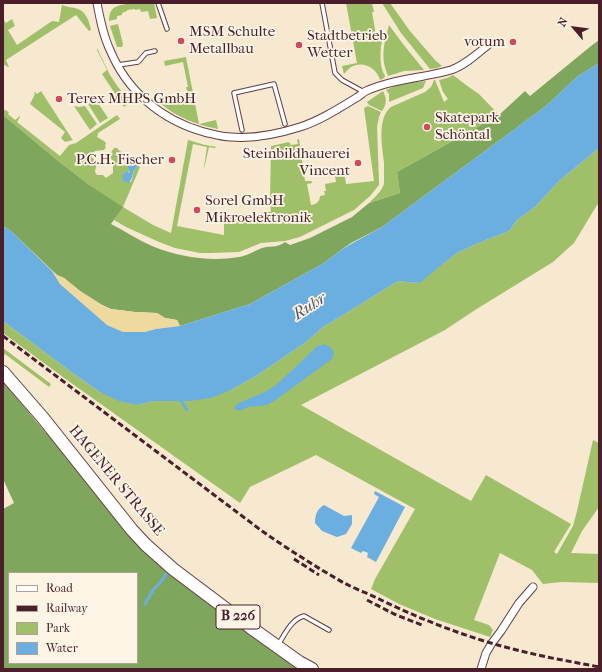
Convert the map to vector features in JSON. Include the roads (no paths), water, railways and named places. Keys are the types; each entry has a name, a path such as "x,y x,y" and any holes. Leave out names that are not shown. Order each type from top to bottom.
{"main road":[{"name":"HAGENER STRASSE","path":"3,372 43,418 132,530 146,544 173,569 299,662 312,669"}],"street":[{"path":"97,3 107,44 118,65 137,92 153,108 168,117 193,129 231,138 274,135 301,127 340,108 359,97 364,92 384,84 452,70 467,61 488,44"},
{"path":"481,669 486,653 492,643 519,603 533,586"}],"lane":[{"path":"158,3 167,29"},
{"path":"322,3 335,73 342,80 364,92"},
{"path":"118,65 138,62 146,53 155,51"},
{"path":"242,130 234,93 274,84 285,124"},
{"path":"278,646 294,622 298,618 304,616 329,630"}],"water":[{"name":"Ruhr","path":"599,63 599,148 559,181 535,207 517,220 509,231 457,253 421,282 398,281 323,327 306,342 256,376 231,390 211,398 190,401 159,401 139,405 119,401 100,392 3,321 3,226 11,231 52,271 60,284 107,325 123,332 145,332 180,326 250,304 324,263 341,250 382,227 546,106 578,76"},
{"path":"132,161 139,163 139,165 134,170 129,183 123,181 123,174 126,171 129,173 130,169 127,166 128,162"},
{"path":"324,344 330,347 334,352 332,359 277,399 267,405 248,407 240,411 234,409 237,404 267,391 276,385 316,347"},
{"path":"375,491 405,507 376,562 367,557 368,553 363,551 361,553 351,548 379,497 374,494"},
{"path":"324,505 344,516 352,515 352,524 346,534 337,537 322,531 315,523 317,512"}],"waterway":[{"path":"179,398 187,410"},
{"path":"145,604 153,590 166,574"}],"railway":[{"path":"3,336 262,531 302,558 344,583 413,614 468,636 534,654 599,667"},
{"path":"294,559 319,575"},
{"path":"367,600 394,614 422,625"}],"place":[{"name":"MSM Schulte Metallbau","path":"181,41"},
{"name":"votum","path":"513,42"},
{"name":"Stadtbetrieb Wetter","path":"299,45"},
{"name":"Terex MHPS GmbH","path":"59,99"},
{"name":"Skatepark Schöntal","path":"427,127"},
{"name":"P.C.H. Fischer","path":"172,160"},
{"name":"Steinbildhauerei Vincent","path":"358,163"},
{"name":"Sorel GmbH Mikroelektronik","path":"197,210"}]}
